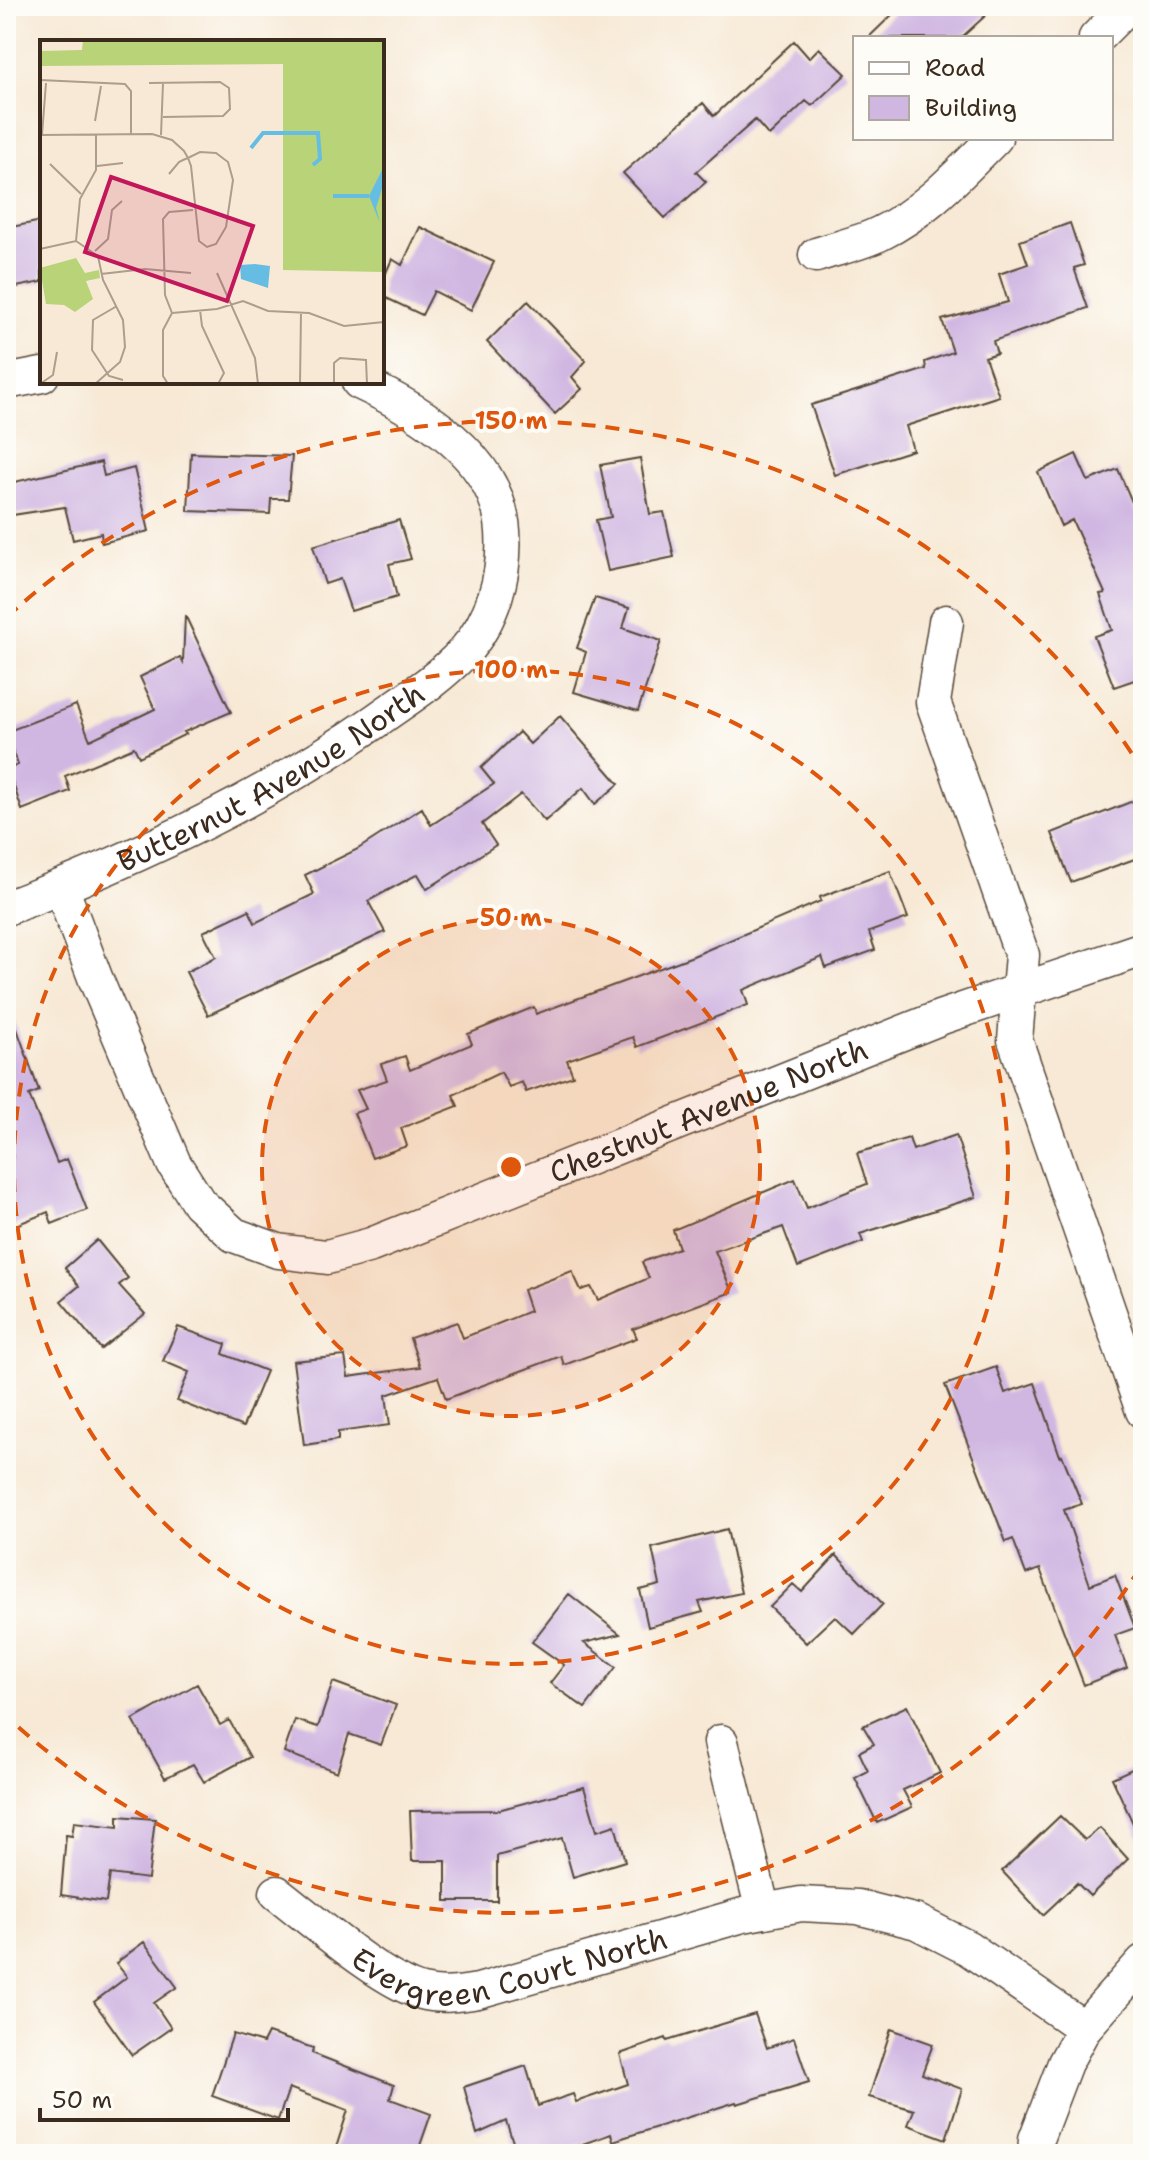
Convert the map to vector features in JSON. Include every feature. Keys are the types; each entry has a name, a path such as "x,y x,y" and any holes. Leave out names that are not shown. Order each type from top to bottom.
{"street":[{"path":"1098,36 1128,6"},
{"path":"816,255 879,235 913,214 993,140"},
{"path":"6,382 40,375"},
{"name":"Butternut Avenue North","path":"6,908 172,840 290,776 415,693 463,653 481,629 499,588 504,546 501,516 489,481 425,418 392,397 363,384"},
{"path":"946,622 933,702 1022,955 1015,1040 1143,1411"},
{"name":"Chestnut Avenue North","path":"61,887 96,980 174,1164 199,1203 234,1235 278,1251 327,1257 371,1245 929,1022 1143,949"},
{"path":"721,1742 763,1911"},
{"name":"Evergreen Court North","path":"277,1893 392,1980 421,1992 448,1995 478,1991 763,1911 801,1904 858,1907 917,1922 968,1948 1084,2028"},
{"path":"1035,2154 1036,2139 1065,2063 1084,2028 1143,1962"}],"building":[{"path":"901,6 996,6 963,36 870,36"},
{"path":"794,41 809,58 819,48 846,74 812,106 806,101 769,136 755,120 696,172 706,182 665,218 623,173 703,103 714,116"},
{"path":"40,221 40,282 6,289 6,228"},
{"path":"1070,223 1084,265 1074,268 1088,308 993,341 997,353 985,357 999,396 906,426 913,450 835,475 811,405 926,369 925,362 953,352 942,320 1008,302 999,274 1028,264 1020,241"},
{"path":"420,227 494,262 471,310 434,291 422,315 384,297 384,277 392,259 402,265"},
{"path":"528,301 586,361 572,377 582,389 555,414 487,342"},
{"path":"191,453 292,456 288,499 271,499 270,514 188,511"},
{"path":"1076,454 1088,481 1118,469 1143,528 1143,677 1114,687 1094,636 1112,630 1100,594 1105,593 1072,520 1061,526 1038,472"},
{"path":"640,458 650,514 664,512 674,557 608,571 596,520 611,517 600,465"},
{"path":"101,462 104,476 134,468 149,531 102,543 101,533 73,540 65,507 6,516 6,484"},
{"path":"399,520 411,559 389,564 397,597 351,611 340,579 325,584 313,546"},
{"path":"595,598 629,608 623,628 661,641 638,711 574,692 586,652 577,648"},
{"path":"185,615 231,712 184,732 186,734 139,757 134,747 65,776 70,791 22,810 8,769 18,765 6,732 76,705 90,740 155,709 140,677 180,657 183,662"},
{"path":"560,716 619,784 595,804 583,788 545,821 521,794 482,824 496,845 427,889 418,874 368,901 385,932 208,1015 186,972 216,957 203,932 249,910 255,923 314,894 305,875 358,849 422,808 431,825 494,784 481,768 519,732 530,744"},
{"path":"1143,797 1143,856 1071,882 1052,833"},
{"path":"890,871 908,918 869,932 875,950 826,968 822,957 743,990 748,1005 637,1047 633,1037 567,1060 573,1076 526,1092 522,1082 509,1087 501,1072 453,1095 458,1106 401,1128 407,1146 372,1158 354,1113 366,1109 357,1090 387,1080 381,1064 405,1056 410,1070 472,1044 468,1034 534,1007 536,1014 693,956 821,901 820,897"},
{"path":"10,1009 39,1091 29,1095 57,1163 67,1159 87,1210 52,1224 48,1212 6,1229 6,1010"},
{"path":"956,1135 976,1197 860,1234 863,1242 798,1267 783,1227 715,1251 732,1292 633,1329 637,1338 564,1365 561,1356 446,1399 438,1377 386,1395 390,1425 338,1432 338,1440 304,1445 293,1361 345,1356 348,1377 420,1367 410,1338 457,1322 463,1338 530,1311 523,1290 572,1271 581,1290 591,1287 598,1300 649,1278 642,1262 679,1248 673,1230 795,1179 807,1208 867,1184 857,1153 909,1138 913,1150"},
{"path":"97,1240 128,1278 119,1285 145,1314 101,1349 61,1301 79,1286 65,1268"},
{"path":"178,1327 226,1344 223,1354 266,1371 243,1427 177,1401 189,1372 163,1361"},
{"path":"996,1367 1005,1393 1035,1383 1060,1456 1082,1504 1064,1510 1090,1585 1115,1575 1135,1628 1115,1635 1127,1668 1084,1685 1040,1569 1026,1574 1013,1539 1006,1542 945,1385"},
{"path":"727,1529 741,1593 699,1602 703,1612 648,1627 640,1590 660,1585 652,1548"},
{"path":"836,1555 883,1604 854,1634 835,1616 806,1643 770,1607 793,1584 802,1592"},
{"path":"569,1594 620,1634 584,1643 616,1667 585,1708 550,1683 564,1665 532,1642"},
{"path":"333,1682 396,1705 381,1745 349,1734 337,1772 284,1752 295,1720 318,1727"},
{"path":"197,1684 220,1725 229,1720 250,1757 204,1782 193,1764 165,1778 133,1720"},
{"path":"907,1706 940,1773 903,1790 912,1807 877,1823 855,1778 868,1771 859,1752 874,1744 863,1726"},
{"path":"1143,1764 1143,1845 1112,1778"},
{"path":"584,1787 597,1831 615,1825 625,1861 573,1877 562,1838 497,1856 497,1901 446,1901 446,1861 412,1861 410,1811 498,1810"},
{"path":"118,1816 155,1819 148,1879 110,1874 106,1902 61,1895 66,1835 72,1836 74,1822 118,1827"},
{"path":"1060,1816 1085,1840 1100,1828 1128,1859 1090,1896 1077,1883 1043,1915 1002,1871"},
{"path":"144,1942 177,1987 154,2003 171,2028 132,2055 94,2002 127,1977 116,1963"},
{"path":"755,2014 767,2048 794,2038 809,2082 613,2141 611,2134 554,2154 517,2154 506,2121 477,2134 464,2087 526,2066 538,2106 573,2094 576,2102 628,2084 620,2054"},
{"path":"891,2029 933,2044 922,2074 962,2089 946,2139 908,2125 914,2110 869,2097"},
{"path":"268,2033 313,2048 312,2053 394,2085 390,2099 431,2114 417,2154 334,2154 348,2110 289,2088 278,2120 212,2096 233,2034 263,2043"}]}
